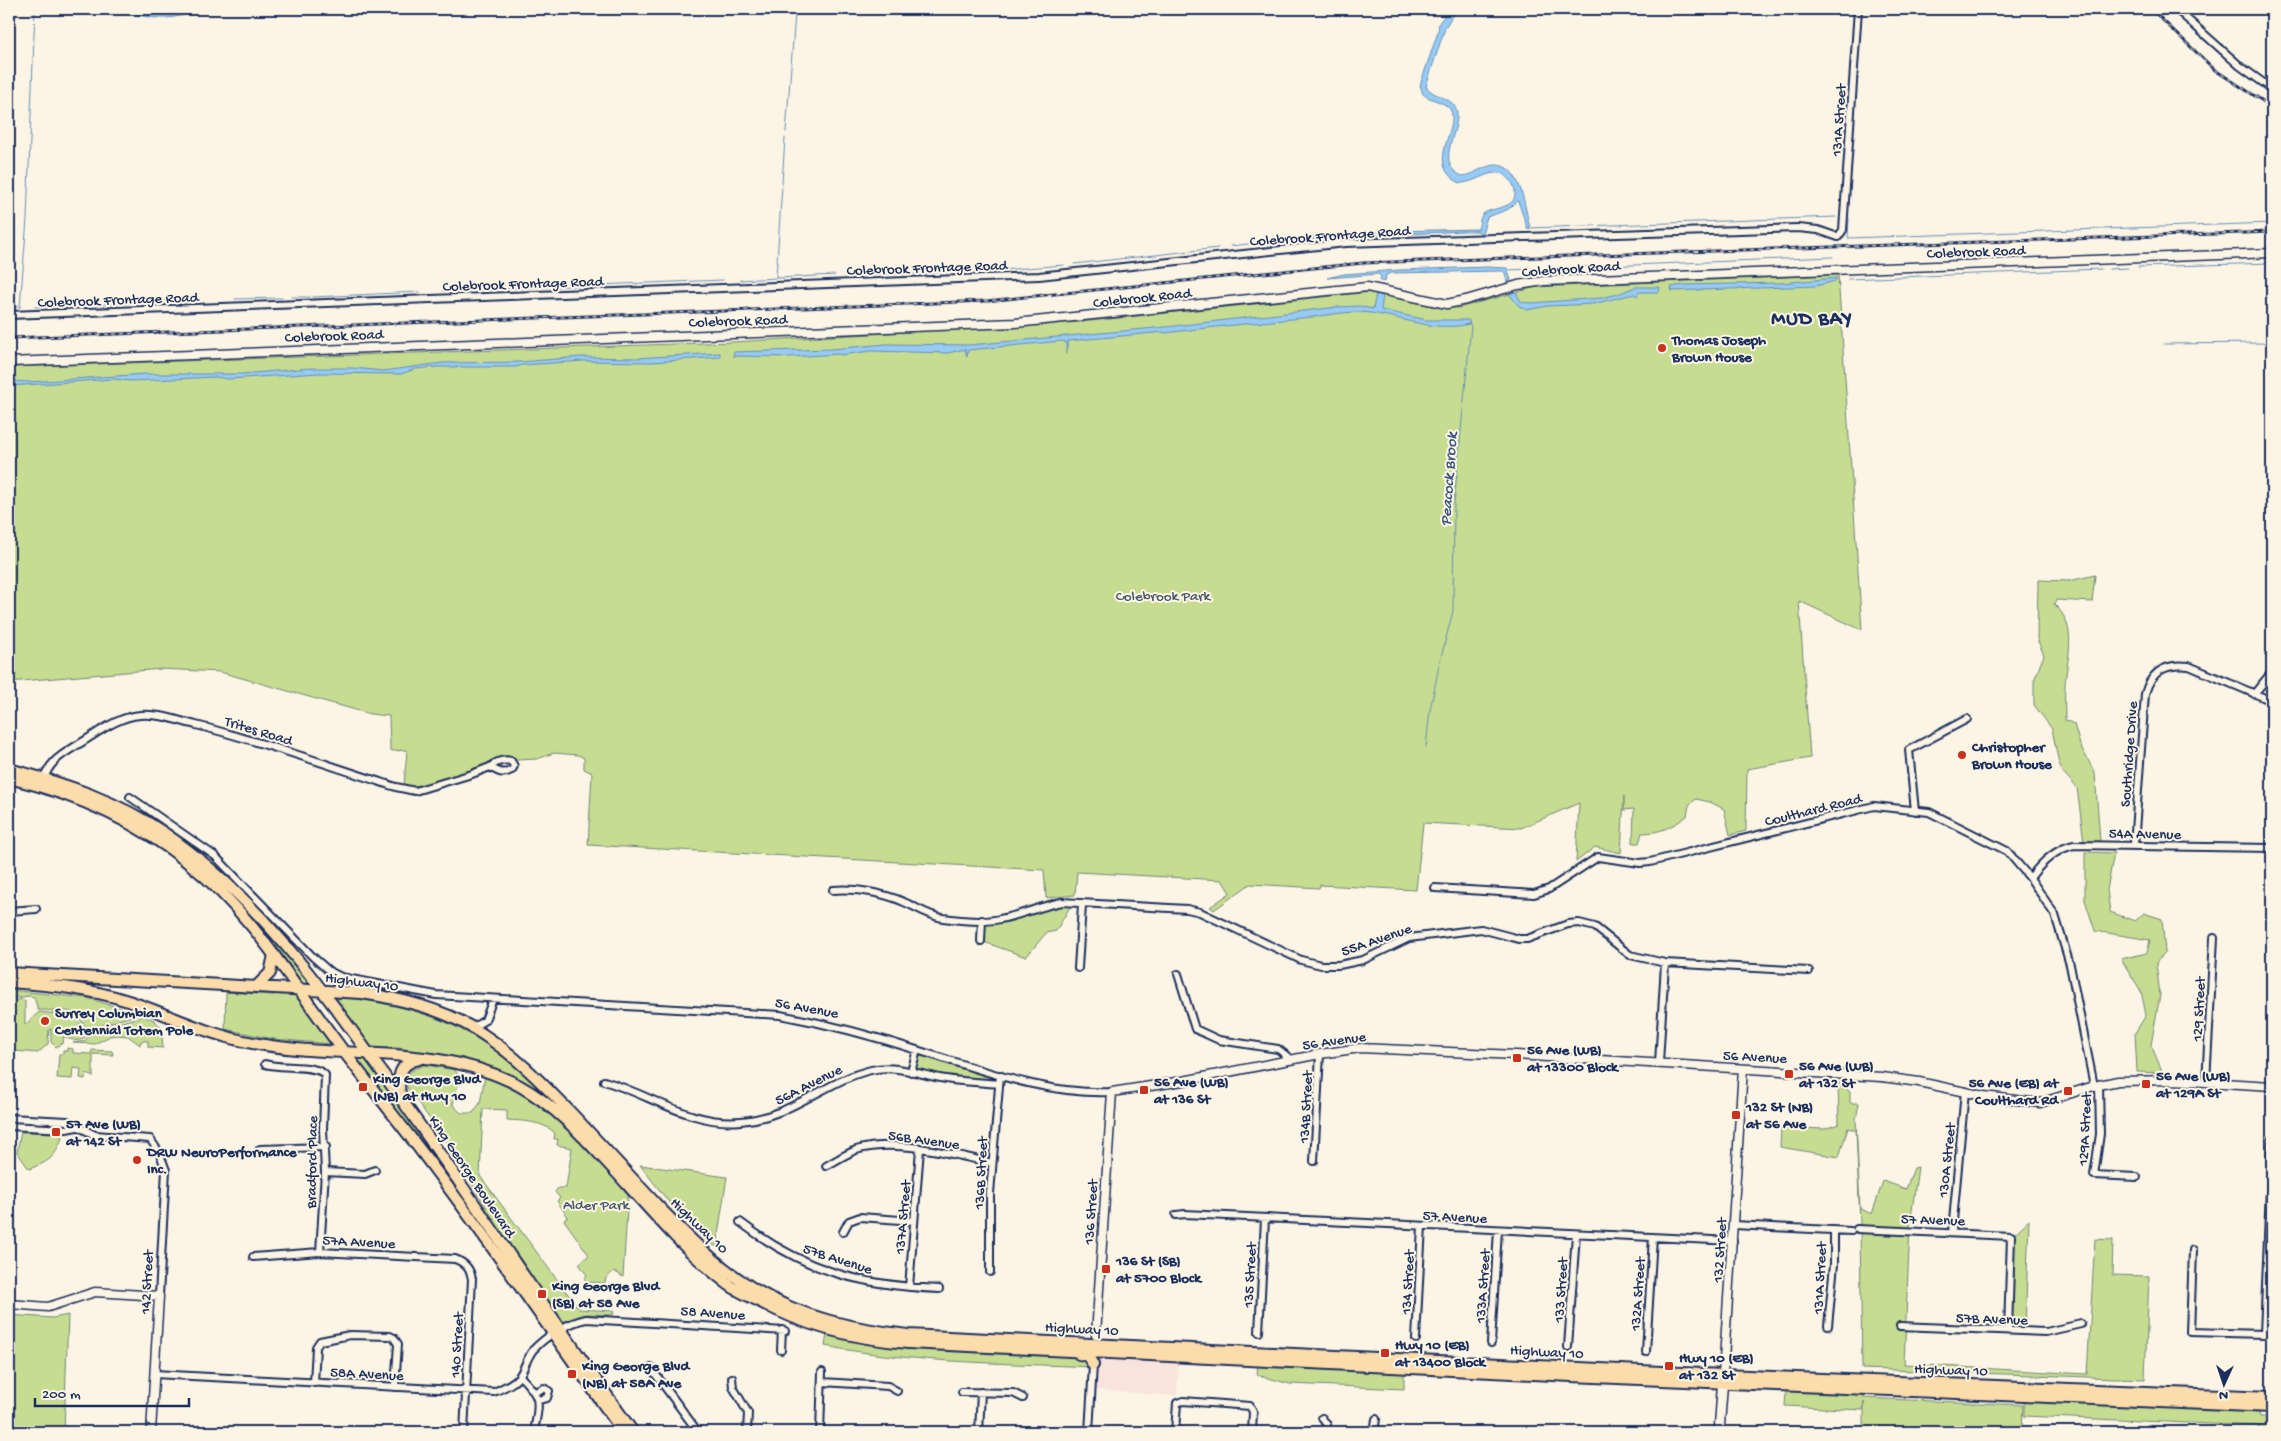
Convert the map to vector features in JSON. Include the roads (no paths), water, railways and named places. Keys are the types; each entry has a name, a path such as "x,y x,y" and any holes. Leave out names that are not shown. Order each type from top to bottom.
{"main road":[{"name":"King George Boulevard","path":"9,769 43,782 108,812 169,848 192,866 225,898 274,955 344,1052 422,1152 633,1432"},
{"name":"King George Boulevard","path":"9,778 43,782 79,790 131,814 162,832 201,861 260,915 323,991 401,1098 623,1432"},
{"path":"256,987 270,973 274,955"},
{"name":"Highway 10","path":"9,973 362,993 394,998 477,1025 535,1076 688,1237 712,1259 754,1289 776,1301 825,1321 871,1331 1723,1379 2272,1407"},
{"name":"Highway 10","path":"9,982 57,986 96,992 135,1003 215,1033 249,1042 460,1062 484,1070 521,1087 544,1102 566,1120 698,1259 730,1286 774,1310 823,1329 873,1340 1723,1379 2272,1397"},
{"path":"401,1098 398,1077 400,1071 407,1063 426,1058"},
{"path":"1085,1343 1096,1335 1102,1340 1167,1344 1175,1348"},
{"path":"1008,1347 1026,1352 1085,1355 1090,1358 1094,1365"},
{"path":"1094,1365 1097,1358 1106,1352"},
{"name":"132 Street","path":"1719,1432 1723,1379"}],"street":[{"name":"131A Street","path":"1842,233 1858,9"},
{"path":"2176,9 2234,61 2272,89"},
{"name":"Colebrook Frontage Road","path":"9,316 1039,276 1346,243 1798,228 1818,230 1835,237 1842,233"},
{"name":"Colebrook Road","path":"9,362 1015,323 1367,287 1447,304 1518,285 1544,281 2272,253"},
{"name":"Southridge Drive","path":"2134,845 2145,694 2153,676 2167,666 2177,664 2189,666 2272,701"},
{"path":"2254,694 2272,672"},
{"name":"Trites Road","path":"43,782 48,767 59,757 107,726 124,718 142,715 166,718 223,732 396,787 416,791 490,767"},
{"path":"1915,811 1909,750 1967,719"},
{"name":"56 Avenue","path":"130,797 209,851 313,957 329,971 341,977 436,995 780,1015 835,1026 1054,1090 1112,1092 1184,1081 1360,1048 1424,1050 1882,1077 2040,1103 2096,1085 2118,1081 2173,1080 2272,1086"},
{"name":"Coulthard Road","path":"1435,888 1534,894 1549,889 1598,857 1640,863 1650,862 1874,806 1929,812 2007,851 2030,878 2055,915 2070,964 2096,1085"},
{"name":"54A Avenue","path":"2030,878 2051,856 2067,846 2134,845 2272,848"},
{"path":"201,861 209,851"},
{"name":"55A Avenue","path":"833,890 843,889 902,900 942,918 999,919 1054,903 1141,906 1200,912 1301,960 1321,965 1339,965 1363,960 1409,938 1481,929 1519,939 1527,939 1568,924 1579,923 1595,926 1630,955 1665,963 1809,971"},
{"path":"1078,968 1082,904"},
{"path":"9,911 36,909"},
{"path":"981,940 982,920"},
{"name":"129 Street","path":"2206,1082 2214,938"},
{"path":"1659,1064 1665,963"},
{"name":"56 Avenue","path":"1178,974 1195,1028 1219,1040 1278,1049 1292,1060"},
{"path":"477,1025 485,1020 493,999"},
{"path":"911,1072 917,1050"},
{"name":"134B Street","path":"1314,1161 1320,1054"},
{"name":"Bradford Place","path":"265,1064 273,1067 317,1069 324,1072 326,1079 323,1129 326,1147 320,1252"},
{"name":"56A Avenue","path":"604,1081 698,1117 719,1121 741,1121 780,1114 847,1077 864,1072 894,1068 947,1079 999,1084"},
{"name":"132 Street","path":"1723,1379 1743,1069"},
{"name":"136B Street","path":"990,1272 990,1194 1000,1075"},
{"name":"129A Street","path":"2096,1085 2100,1134 2094,1175 2137,1177"},
{"name":"130A Street","path":"1952,1232 1956,1176 1962,1146 1965,1091"},
{"name":"136 Street","path":"1096,1335 1112,1092"},
{"path":"9,1118 67,1121 77,1127"},
{"path":"9,1126 66,1129 77,1127"},
{"name":"142 Street","path":"77,1127 95,1135 150,1138 164,1161 166,1170 151,1432"},
{"path":"2193,1250 2190,1332 2264,1334 2272,1140"},
{"name":"56B Avenue","path":"826,1166 855,1151 878,1146 896,1145 992,1163"},
{"path":"260,1148 326,1147"},
{"name":"137A Street","path":"909,1288 920,1149"},
{"path":"325,1172 364,1174 375,1170"},
{"name":"57 Avenue","path":"1176,1215 1733,1241"},
{"path":"843,1232 849,1221 860,1217 914,1221"},
{"name":"135 Street","path":"1259,1332 1265,1219"},
{"name":"57B Avenue","path":"740,1222 763,1240 815,1267 848,1278 888,1286 939,1289"},
{"name":"57 Avenue","path":"1734,1225 1834,1231 2008,1234 2012,1238 2008,1331"},
{"name":"134 Street","path":"1416,1339 1422,1226"},
{"name":"133A Street","path":"1491,1343 1498,1230"},
{"name":"131A Street","path":"1828,1326 1834,1264 1834,1231"},
{"name":"133 Street","path":"1568,1347 1576,1234"},
{"name":"132A Street","path":"1646,1352 1653,1238"},
{"name":"57A Avenue","path":"253,1256 320,1252 455,1259 463,1262"},
{"name":"140 Street","path":"463,1262 469,1268 472,1278 464,1432"},
{"path":"9,1304 48,1307 95,1292 159,1296"},
{"name":"58 Avenue","path":"557,1332 572,1322 586,1319 783,1330 781,1350"},
{"name":"57B Avenue","path":"1900,1326 2046,1332 2081,1324"},
{"path":"534,1432 538,1400 535,1392 520,1376 532,1352 557,1332"},
{"path":"314,1383 316,1347 320,1341 350,1335 394,1338 398,1344 395,1387"},
{"path":"1089,1432 1094,1365"},
{"path":"651,1368 698,1432"},
{"path":"820,1432 822,1372"},
{"name":"58A Avenue","path":"154,1374 494,1392 520,1376"},
{"path":"732,1378 733,1387 748,1413 747,1432"},
{"path":"822,1382 888,1386 898,1391"},
{"path":"535,1392 544,1388 549,1391 547,1398 538,1400"},
{"path":"962,1392 1013,1393 1023,1398"},
{"path":"979,1432 981,1392"},
{"path":"1175,1432 1177,1403 1183,1401 1250,1406 1253,1412 1252,1432"},
{"path":"1322,1418 1327,1425 1327,1432"},
{"path":"1374,1432 1376,1419"},
{"path":"1719,1432 1724,1432"}],"water":[{"path":"118,9 172,11 198,9 178,16 159,18"},
{"path":"1449,9 1456,9 1445,28 1426,86 1429,90 1452,103 1457,113 1457,121 1450,148 1450,164 1454,171 1462,176 1495,165 1504,167 1511,172 1520,188 1530,227 1528,230 1518,201 1507,210 1487,217 1482,234 1477,231 1463,231 1301,240 1301,237 1392,231 1478,229 1483,214 1508,205 1515,197 1514,188 1504,174 1492,173 1472,181 1460,183 1449,175 1444,166 1443,156 1452,117 1450,109 1423,94 1420,85 1438,32 1439,23"},
{"path":"1507,268 1511,280 1507,282 1503,271 1391,273 1386,275 1385,282 1380,281 1381,277 1379,274 1327,278 1344,274 1399,270"},
{"path":"1837,278 1835,281 1816,286 1672,291 1671,287 1684,285 1780,283"},
{"path":"1635,287 1660,287 1659,292 1639,292 1637,296 1634,294 1593,304 1548,306 1527,310 1519,306 1509,294 1516,292 1521,302 1531,303 1601,298"},
{"path":"1376,294 1383,295 1381,310 1427,320 1469,320 1469,324 1439,326 1382,315 1353,312 1165,333 1068,341 1066,354 1066,342 1062,341 968,350 967,357 965,349 948,353 871,351 841,355 790,357 733,356 734,352 832,349 886,344 969,345 1166,327 1338,307 1359,306 1373,309"},
{"path":"720,353 720,357 652,362 583,361 516,367 437,367 415,369 401,374 319,373 228,379 216,377 130,381 114,379 9,386 9,381 29,382 145,374 241,374 311,368 353,368 383,371 442,363 520,362 581,357 636,358"}],"waterway":[{"path":"20,307 27,219 35,9"},
{"path":"786,132 795,14"},
{"path":"776,278 785,138"},
{"path":"1529,228 1836,217"},
{"path":"1849,218 1848,238 2272,223"},
{"path":"1231,246 1301,238"},
{"path":"1074,264 1218,248"},
{"path":"1507,270 1833,257"},
{"path":"2138,267 2272,263"},
{"path":"1001,270 1064,265"},
{"path":"2109,269 2128,268"},
{"path":"1848,279 2101,269"},
{"path":"850,275 966,271"},
{"path":"740,280 835,275"},
{"path":"443,291 723,280"},
{"path":"313,297 420,292"},
{"path":"292,297 310,297"},
{"path":"235,299 282,298"},
{"path":"35,307 174,301"},
{"path":"9,307 20,307"},
{"name":"Peacock Brook","path":"1426,747 1430,710 1453,611 1454,504 1471,326 1469,323"},
{"path":"2164,344 2272,343"}],"railway":[{"path":"2151,9 2215,70 2272,107"},
{"path":"9,338 986,301 1363,263 2272,232"}],"place":[{"name":"Thomas Joseph Brown House","path":"1662,348"},
{"name":"Christopher Brown House","path":"1962,755"},
{"name":"Surrey Columbian Centennial Totem Pole","path":"45,1021"},
{"name":"56 Ave (WB) at 13300 Block","path":"1517,1058"},
{"name":"56 Ave (WB) at 132 St","path":"1789,1074"},
{"name":"56 Ave (WB) at 129A St","path":"2146,1084"},
{"name":"King George Blvd (NB) at Hwy 10","path":"363,1087"},
{"name":"56 Ave (WB) at 136 St","path":"1144,1090"},
{"name":"56 Ave (EB) at Coulthard Rd","path":"2068,1091"},
{"name":"132 St (NB) at 56 Ave","path":"1736,1115"},
{"name":"57 Ave (WB) at 142 St","path":"56,1132"},
{"name":"DRW NeuroPerformance Inc.","path":"137,1160"},
{"name":"136 St (SB) at 5700 Block","path":"1106,1269"},
{"name":"King George Blvd (SB) at 58 Ave","path":"542,1294"},
{"name":"Hwy 10 (EB) at 13400 Block","path":"1385,1353"},
{"name":"Hwy 10 (EB) at 132 St","path":"1669,1366"},
{"name":"King George Blvd (NB) at 58A Ave","path":"572,1374"}],"district":[{"name":"MUD BAY","path":"1812,317"}],"park label":[{"name":"Colebrook Park","path":"1163,595"},
{"name":"Alder Park","path":"596,1204"}]}
